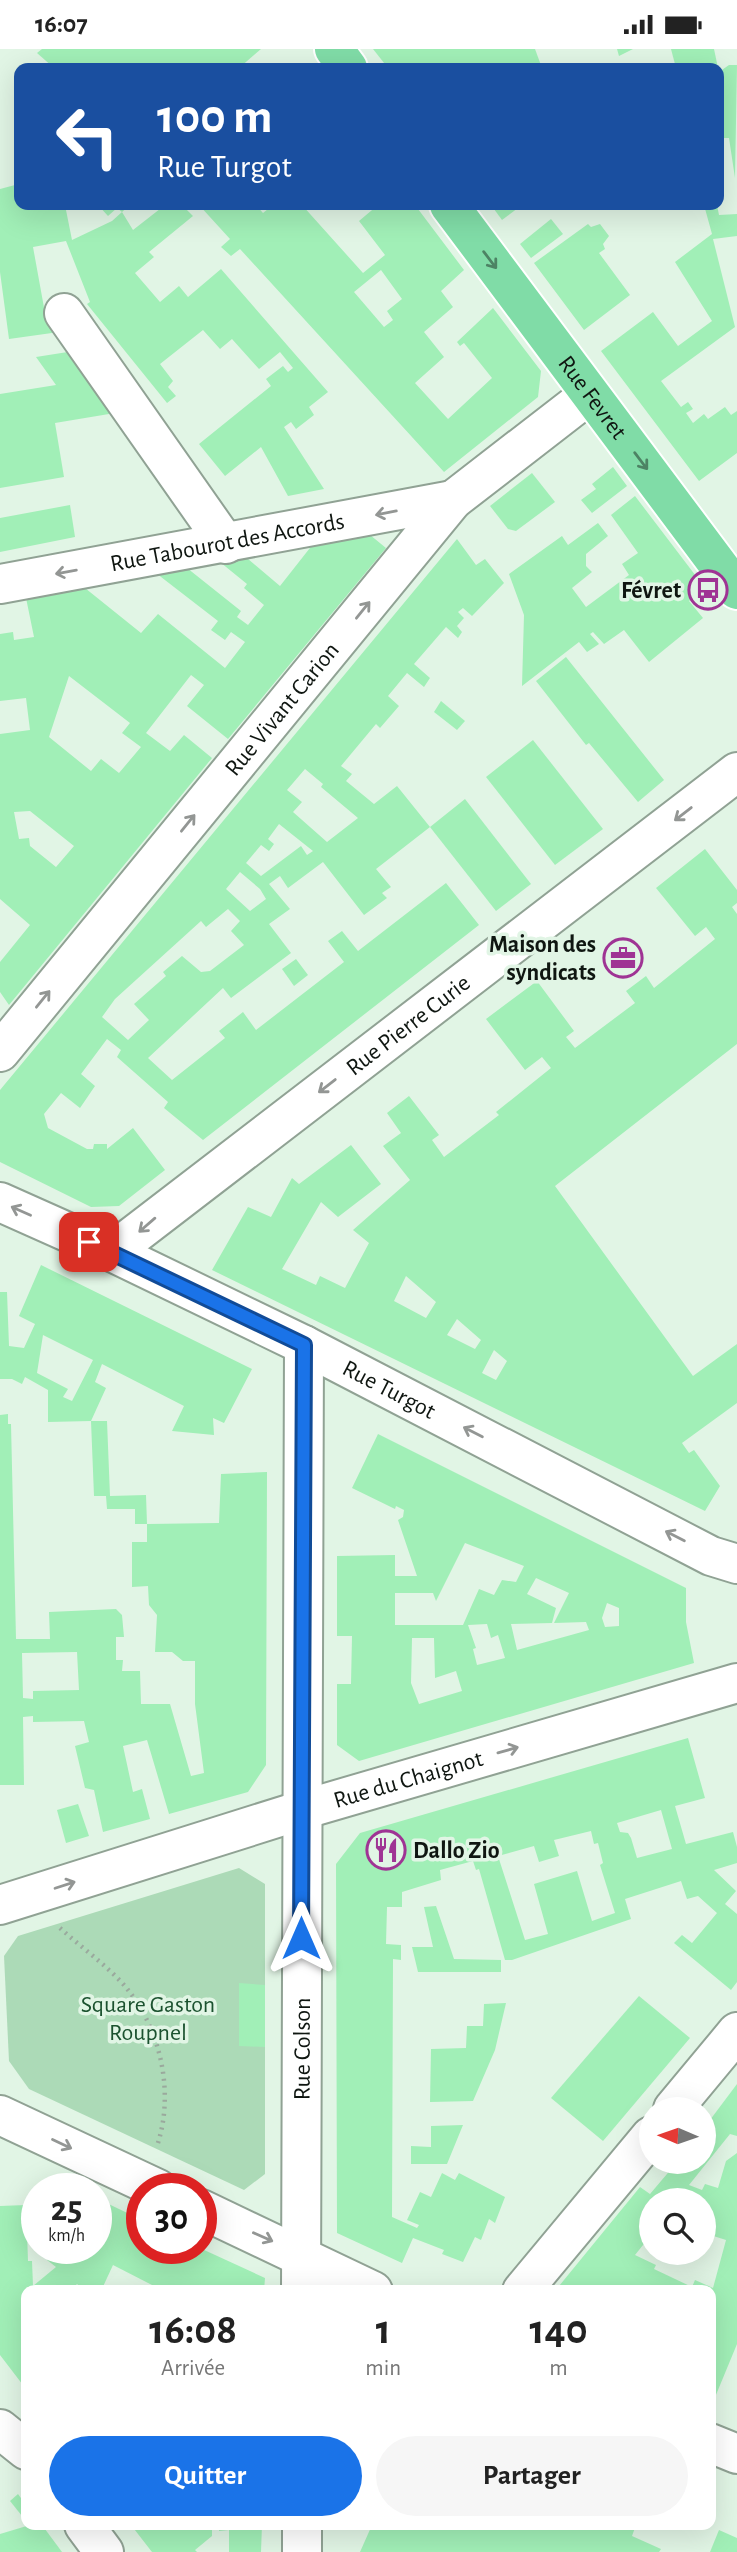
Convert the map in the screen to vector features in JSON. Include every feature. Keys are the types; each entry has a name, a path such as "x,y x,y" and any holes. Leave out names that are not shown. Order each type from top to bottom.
{"main road":[{"name":"Rue Fevret","path":"453,210 737,590"}],"street":[{"path":"64,313 226,544"},
{"name":"Rue Vivant Carion","path":"0,1052 453,501 590,394"},
{"name":"Rue Tabourot des Accords","path":"0,584 453,501"},
{"name":"Rue Pierre Curie","path":"112,1252 734,779"},
{"name":"Rue Turgot","path":"0,1202 112,1252 304,1345 711,1556 737,1564"},
{"name":"Rue Colson","path":"301,2274 304,1345"},
{"name":"Rue du Chaignot","path":"13,1902 302,1810 737,1683"},
{"path":"683,2097 737,2032"},
{"path":"0,2115 126,2174"},
{"path":"527,2285 639,2150"},
{"path":"217,2219 301,2274 348,2285"},
{"path":"0,2429 21,2446"},
{"path":"716,2445 737,2454"},
{"path":"88,2530 104,2552"},
{"path":"302,2530 302,2552"}],"path":[{"path":"13,1902 124,1985 139,2004 162,2065 166,2112 154,2173"}],"green space":[{"name":"Square Gaston Roupnel","path":"239,1868 265,1884 265,2174 244,2190 217,2177 217,2173 208,2173 29,2089 9,2061 4,1956 18,1936"}],"building":[{"path":"42,49 261,49 245,63 48,63 37,53"},
{"path":"373,49 535,49 540,63 384,63"},
{"path":"617,49 633,49 619,56"},
{"path":"671,49 714,49 717,63 675,63"},
{"path":"737,65 735,178 729,138 724,138 724,68"},
{"path":"14,185 14,210 66,210 72,240 112,221 122,212 133,230 159,210 187,210 193,216 149,252 154,257 135,273 160,302 179,286 188,297 221,269 328,392 309,407 314,415 296,429 291,422 284,427 324,489 288,496 261,447 225,476 199,444 271,386 266,379 283,366 288,372 293,368 280,352 259,369 232,339 220,349 203,330 160,364 173,381 168,387 176,396 167,403 87,304 90,302 66,241 33,247 45,313 59,332 9,339 0,272 0,189"},
{"path":"103,210 115,210 108,216"},
{"path":"204,210 260,210 263,213 267,210 306,210 363,273 385,255 359,221 372,210 419,210 464,270 441,291 453,307 424,332 444,357 415,383 448,419 492,378 464,343 460,346 457,342 493,308 541,371 538,397 444,472 240,249 231,256 221,247 230,239","holes":["381,270 402,299 387,311 393,320 384,327 354,292"]},
{"path":"495,210 515,210 502,220"},
{"path":"705,210 718,210 719,215 737,214 737,236 713,239 735,327 661,381 681,407 688,402 693,409 686,413 693,423 704,414 708,419 725,407 731,415 737,411 737,453 699,481 601,351 653,312 678,346 712,321 675,262 712,234"},
{"path":"551,219 563,234 531,258 520,244"},
{"path":"588,224 591,227 600,224 609,236 603,244 605,249 599,253 630,295 584,330 534,263"},
{"path":"74,351 121,412 55,423 64,477 0,488 0,394 56,385 36,357"},
{"path":"613,467 627,486 592,513 581,500 596,489 592,484"},
{"path":"532,473 555,502 516,531 508,529 490,506"},
{"path":"635,496 705,588 689,601 703,618 649,662 624,630 604,644 593,632 590,634 599,644 587,652 579,642 522,686 524,615 509,574 562,536 568,545 598,523 608,536 586,554 586,566 592,572 572,588 586,607 629,575 622,564 638,553 611,515"},
{"path":"70,505 75,537 0,552 0,518"},
{"path":"364,530 386,548 228,739 187,706 204,685 191,675 146,733 170,751 184,735 212,758 9,1005 0,992 0,962 30,925 0,899 0,734 30,730 26,698 0,701 0,634 13,632 14,640 34,637 25,593 80,584 141,633 158,614 225,668 245,642 231,632 225,640 211,630 218,621 152,570 182,564 241,611 237,617 248,625 264,605 244,588 247,584 215,558 241,553 280,586 317,539","holes":["69,676 130,723 122,733 141,747 119,773 101,759 91,771 49,737","30,811 74,846 56,867 30,846 29,838 19,839 14,812"]},
{"path":"457,539 476,565 485,559 504,583 472,616 463,608 458,612 464,618 457,626 462,632 458,638 446,627 414,664 430,678 424,687 407,673 388,696 399,706 380,728 376,724 341,766 352,774 346,781 374,804 397,786 430,827 376,869 391,887 382,893 387,898 364,915 323,862 288,888 280,876 269,884 290,909 269,924 291,953 231,998 223,988 148,1058 172,1080 225,1038 219,1031 243,1012 256,1030 344,962 328,941 342,931 358,951 446,883 479,925 203,1140 164,1108 168,1102 117,1057 121,1050 107,1039 81,1074 95,1086 80,1108 61,1093 44,1114 48,1128 87,1149 93,1149 94,1144 107,1144 107,1149 133,1128 165,1170 119,1206 91,1207 0,1162 0,1090","holes":["305,769 323,784 321,787 358,818 327,842 293,812 302,802 287,790","279,824 313,851 307,855 301,846 261,876 246,863 261,845 269,851 274,844 268,839","240,872 260,889 266,899 250,911 226,889","228,909 240,921 231,931 244,945 210,971 201,972 182,956 163,972 166,976 134,1004 149,1020 128,1040 102,1017 115,999 201,921 206,927"]},
{"path":"566,657 664,780 638,802 589,743 586,745 536,681"},
{"path":"441,701 465,721 457,730 434,712"},
{"path":"533,740 603,829 555,865 486,777"},
{"path":"465,799 531,884 496,911 430,827"},
{"path":"705,849 737,890 737,903 732,907 737,914 737,1044 555,1186 693,1376 737,1344 737,1403 682,1443 689,1453 694,1450 720,1486 705,1511 212,1270 248,1207 271,1217 292,1178 299,1184 351,1145 381,1184 338,1217 321,1202 282,1269 316,1285 320,1276 345,1288 369,1243 353,1230 410,1180 383,1146 401,1133 387,1113 409,1096 439,1135 432,1140 444,1157 499,1115 496,1112 551,1068 542,1057 525,1070 486,1019 537,981 574,1031 566,1037 575,1048 635,1003 626,991 646,976 654,988 715,939 706,927 695,936 656,888","holes":["406,1276 436,1302 426,1318 394,1301","457,1319 481,1340 475,1349 447,1335","494,1350 507,1361 496,1380 482,1373"]},
{"path":"296,959 308,975 294,986 282,969"},
{"path":"41,1265 252,1369 224,1423 213,1418 214,1435 172,1431 184,1406 102,1364 95,1382 106,1388 91,1421 48,1422 48,1390 25,1377 22,1384 12,1379 0,1379 0,1292 7,1292 9,1346 24,1348 35,1324 19,1316","holes":["43,1335 93,1360 72,1401 63,1397 68,1389 37,1373"]},
{"path":"8,1414 8,1424 11,1424 16,1639 50,1639 49,1612 116,1609 122,1615 124,1637 116,1637 116,1660 123,1660 122,1671 140,1671 141,1704 170,1704 191,1776 204,1773 195,1704 195,1661 183,1661 172,1652 155,1652 157,1615 149,1605 148,1586 132,1587 132,1542 147,1542 147,1524 219,1523 221,1474 267,1472 266,1765 248,1792 169,1814 147,1740 123,1746 133,1792 142,1789 150,1819 103,1832 94,1790 85,1788 75,1746 89,1742 84,1721 33,1722 33,1716 23,1717 24,1785 0,1785 0,1415","holes":["77,1652 79,1690 33,1691 33,1699 23,1698 22,1653"]},
{"path":"91,1421 107,1421 110,1496 146,1495 147,1524 135,1524 135,1509 107,1509 106,1496 94,1496"},
{"path":"378,1434 686,1588 686,1622 694,1663 359,1761 337,1745 337,1684 351,1684 352,1636 337,1636 337,1556 395,1555 395,1576 417,1576 398,1520 403,1517 404,1510 396,1506 395,1509 352,1488","holes":["465,1543 524,1566 516,1582 502,1580 494,1595 479,1589 463,1625 395,1625 395,1593 433,1593 436,1601","536,1578 569,1593 554,1623 586,1622 589,1630 517,1650 511,1624 552,1623 556,1608 527,1594","607,1603 619,1608 619,1626 605,1627 602,1618","487,1624 491,1638 498,1635 505,1658 477,1665 473,1649 476,1648 468,1625","412,1638 434,1638 435,1678 456,1671 462,1691 419,1704 411,1683"]},
{"path":"688,1738 705,1798 675,1806 686,1844 733,1832 737,1847 737,1863 714,1870 736,1891 725,1904 737,1914 737,1982 731,1990 674,1943 682,1935 692,1943 717,1913 698,1896 687,1899 681,1881 625,1899 631,1919 512,1960 505,1960 479,1869 476,1870 473,1861 440,1870 441,1880 402,1892 402,1907 387,1907 386,1944 401,1945 401,1960 393,1959 392,2217 417,2228 419,2225 407,2220 420,2192 431,2197 442,2173 455,2180 459,2173 505,2197 495,2223 489,2219 481,2240 475,2237 463,2262 442,2254 444,2250 413,2238 402,2263 337,2233 336,1864 360,1833","holes":["661,1810 672,1849 637,1858 631,1838 628,1833 620,1832 617,1823","591,1831 594,1844 598,1843 603,1863 600,1865 615,1913 592,1921 577,1871 534,1884 548,1934 525,1940 498,1856 534,1846 539,1862 559,1856 554,1840"]},
{"path":"78,1804 89,1836 66,1843 57,1810"},
{"path":"436,1906 454,1959 501,1960 501,1972 418,1972 412,1947 433,1947 424,1907"},
{"path":"239,1983 265,1985 265,2047 239,2046"},
{"path":"639,1996 690,2038 603,2141 551,2098"},
{"path":"506,2003 495,2050 473,2101 430,2102 431,2049 466,2048 467,2026 483,2026 484,2004"},
{"path":"737,2084 737,2136 730,2134 716,2151 716,2112"},
{"path":"463,2125 447,2164 411,2164 411,2146 431,2147 431,2126"},
{"path":"737,2153 737,2344 716,2395 716,2285 714,2285 726,2240 716,2237 716,2188 703,2188 705,2184 718,2188 726,2161"},
{"path":"667,2174 698,2174 689,2185 697,2188 655,2188"},
{"path":"639,2188 639,2250 635,2255 639,2257 639,2265 656,2265 654,2269 688,2285 560,2285"},
{"path":"21,2205 21,2264 32,2264 33,2285 21,2285 21,2382 0,2355 0,2206"},
{"path":"112,2206 126,2212 126,2264 217,2264 217,2256 265,2278 264,2285 152,2285 113,2265 104,2285 34,2285 56,2267 52,2264 112,2264"},
{"path":"695,2280 706,2285 693,2285"},
{"path":"18,2494 21,2498 21,2515 10,2501"},
{"path":"21,2528 21,2530 46,2530 62,2552 0,2552 0,2534"},
{"path":"135,2530 212,2530 212,2536 195,2550 197,2552 152,2552"},
{"path":"229,2530 262,2530 261,2552 229,2552"},
{"path":"370,2530 634,2530 632,2536 661,2549 659,2552 360,2552"},
{"path":"719,2530 737,2538 737,2552 710,2552"}],"place":[{"name":"Févret","path":"708,590"},
{"name":"Maison des syndicats","path":"623,958"},
{"name":"Dallo Zio","path":"386,1850"}],"route":[{"path":"89,1242 304,1345 301,1938"}]}
